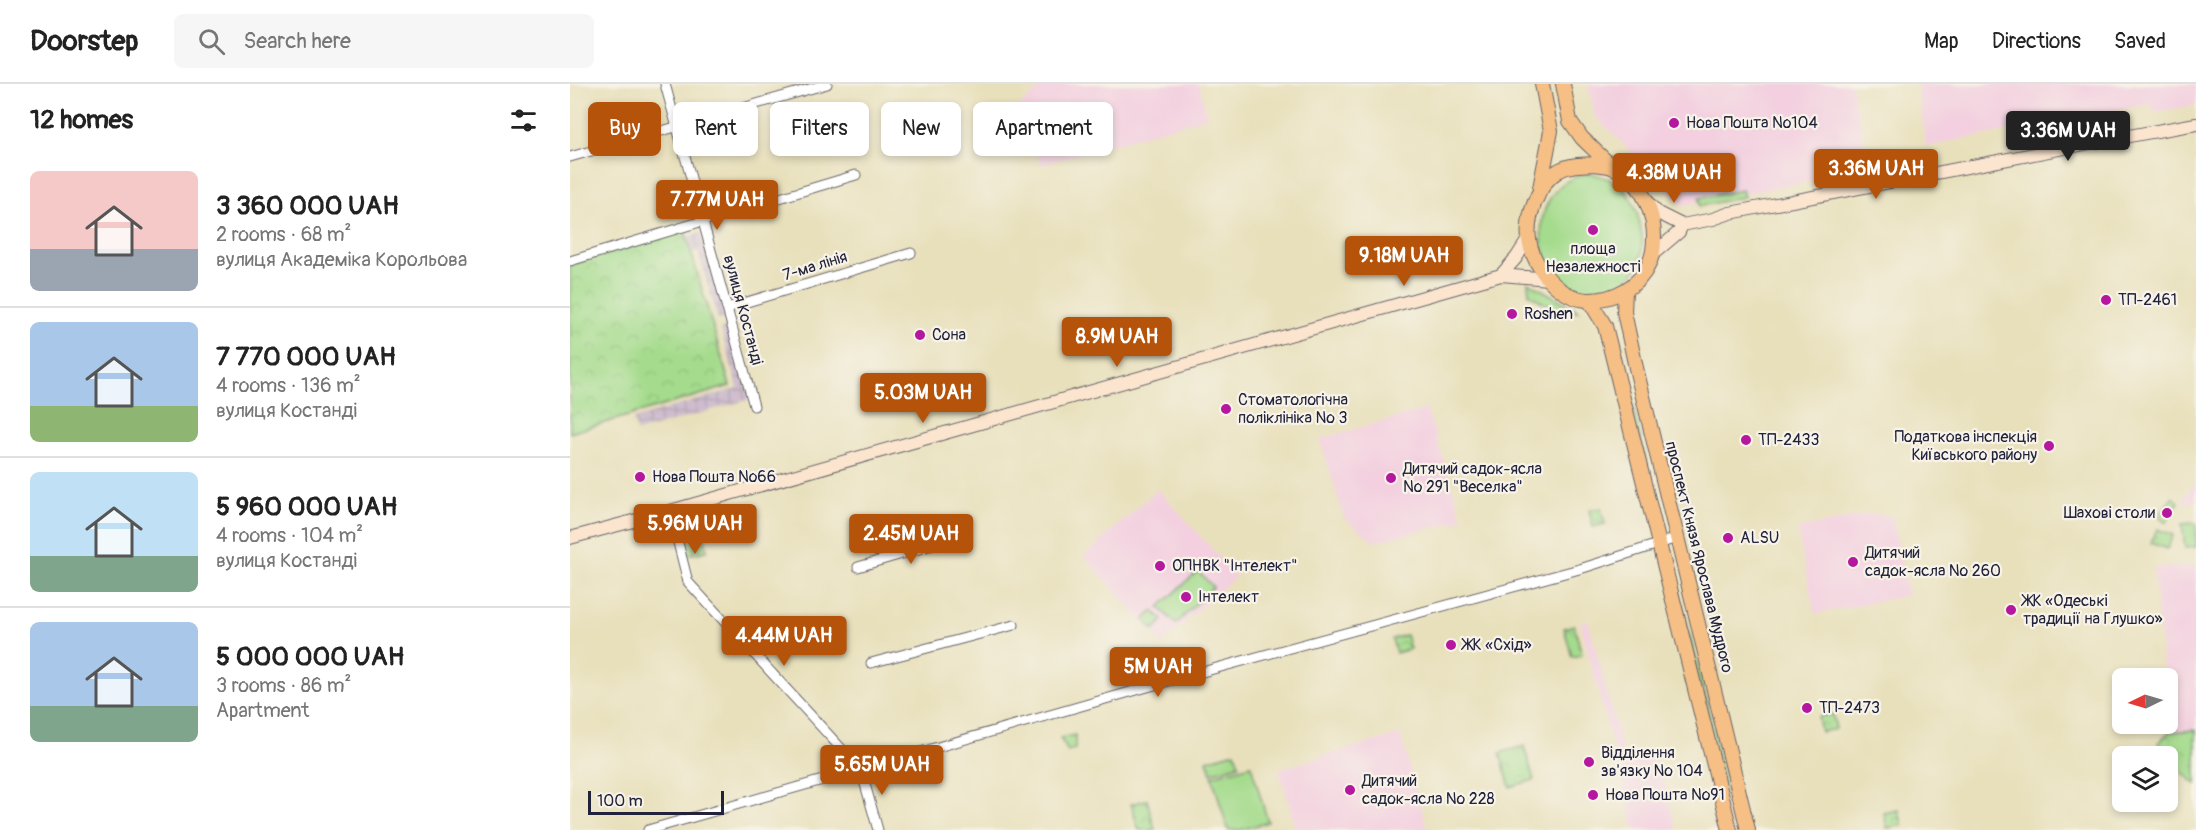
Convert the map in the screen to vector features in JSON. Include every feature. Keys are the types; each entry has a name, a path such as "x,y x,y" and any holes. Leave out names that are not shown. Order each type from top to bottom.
{"main road":[{"path":"1542,84 1551,131 1529,238 1539,268 1566,293 1589,300 1611,297 1625,291 1648,266 1652,255 1653,235 1647,202 1628,176 1612,167 1582,138 1570,121 1563,84"},
{"path":"1647,202 1658,213 1682,225 1730,213 2196,124"},
{"path":"1539,190 1548,178 1559,170 1575,165 1612,167"},
{"path":"1652,255 1679,231 1682,225"},
{"path":"1501,275 1529,238"},
{"path":"570,538 1501,275 1549,279"},
{"name":"проспект Князя Ярослава Мудрого","path":"1625,291 1626,321 1747,827"},
{"path":"1589,300 1605,326 1728,830 1747,827"}],"street":[{"name":"вулиця Костанді","path":"665,84 673,112"},
{"path":"758,103 827,84"},
{"path":"570,157 673,127"},
{"name":"вулиця Костанді","path":"685,156 754,406"},
{"path":"570,261 856,175"},
{"name":"7-ма лінія","path":"727,308 911,253"},
{"path":"670,511 688,582 861,770 878,830"},
{"path":"858,567 956,538"},
{"path":"648,830 1174,680 1583,568 1677,538"},
{"path":"871,663 1014,625"}],"shaded area":[{"path":"1044,84 1199,84 1207,117 1113,144 1113,102 1024,102"},
{"path":"1588,84 1851,84 1869,170 1683,205 1595,116"},
{"path":"1917,84 2196,84 2196,105 2154,112 2152,104 1926,147"},
{"path":"1038,156 1072,156 1041,165"},
{"path":"701,233 726,318 718,320 698,251 687,254 683,238"},
{"path":"728,327 750,399 637,432 633,419 738,388 721,329"},
{"name":"Дитячий садок-ясла № 291 \"Веселка\"","path":"1427,409 1463,520 1375,542 1344,518 1320,439"},
{"path":"2196,481 2196,501 2181,503"},
{"name":"ОПНВК \"Інтелект\"","path":"1158,489 1236,576 1162,643 1084,556"},
{"name":"Дитячий садок-ясла № 260","path":"1870,514 1892,516 1908,595 1815,614 1797,529"},
{"path":"2196,566 2196,730 2178,731 2178,668 2163,668 2153,568"},
{"path":"1588,620 1625,761 1653,754 1658,772 1661,772 1677,830 1635,830 1580,622"},
{"name":"Дитячий садок-ясла № 228","path":"1400,734 1427,829 1296,830 1279,769"}],"green space":[{"path":"1590,173 1617,184 1629,196 1640,224 1642,247 1638,266 1625,281 1611,289 1586,293 1566,286 1552,269 1543,248 1542,224 1549,201 1564,183"},
{"path":"1742,190 1744,197 1700,206 1699,198"},
{"path":"685,231 730,386 570,433 570,265"},
{"path":"1528,282 1579,311 1559,312 1529,294"},
{"path":"1614,330 1665,536 1661,537 1610,331"},
{"name":"Шахові столи","path":"2172,497 2179,502 2166,522 2159,516"},
{"path":"1601,508 1605,524 1593,527 1589,510"},
{"path":"2196,523 2196,547 2185,548 2182,524"},
{"path":"2157,529 2173,535 2167,549 2151,543"},
{"path":"703,530 707,551 686,555 682,534"},
{"path":"1670,555 1736,818 1732,819 1666,556"},
{"name":"Інтелект","path":"1198,571 1213,587 1176,624 1159,607"},
{"path":"1153,611 1163,620 1154,630 1144,620"},
{"path":"1574,625 1582,655 1572,657 1564,628"},
{"path":"1406,635 1410,649 1396,653 1392,639"},
{"path":"1833,714 1836,729 1821,732 1818,717"},
{"path":"2196,730 2196,784 2178,768 2178,746 2160,746 2158,743 2167,734 2178,734 2178,731"},
{"path":"1075,735 1075,749 1068,751 1060,738"},
{"path":"1524,746 1534,780 1510,787 1500,753"},
{"path":"1235,752 1239,765 1211,773 1207,760"},
{"path":"1251,765 1268,822 1240,830 1228,830 1212,776"},
{"path":"1147,800 1155,830 1139,830 1131,804"},
{"path":"1899,810 1902,825 1887,828 1884,813"}],"place":[{"name":"Нова Пошта №104","path":"1674,123"},
{"name":"площа Незалежності","path":"1593,230"},
{"name":"ТП-2461","path":"2106,300"},
{"name":"Roshen","path":"1512,314"},
{"name":"Сона","path":"920,335"},
{"name":"Стоматологічна поліклініка № 3","path":"1226,409"},
{"name":"ТП-2433","path":"1746,440"},
{"name":"Податкова інспекція Київського району","path":"2049,446"},
{"name":"Нова Пошта №66","path":"640,477"},
{"name":"Дитячий садок-ясла № 291 \"Веселка\"","path":"1391,478"},
{"name":"Шахові столи","path":"2167,513"},
{"name":"ALSU","path":"1728,538"},
{"name":"Дитячий садок-ясла № 260","path":"1853,562"},
{"name":"ОПНВК \"Інтелект\"","path":"1160,566"},
{"name":"Інтелект","path":"1186,597"},
{"name":"ЖК «Одеські традиції на Глушко»","path":"2011,610"},
{"name":"ЖК «Схід»","path":"1451,645"},
{"name":"ТП-2473","path":"1807,708"},
{"name":"Відділення зв'язку № 104","path":"1589,762"},
{"name":"Дитячий садок-ясла № 228","path":"1350,790"},
{"name":"Нова Пошта №91","path":"1593,795"}]}
